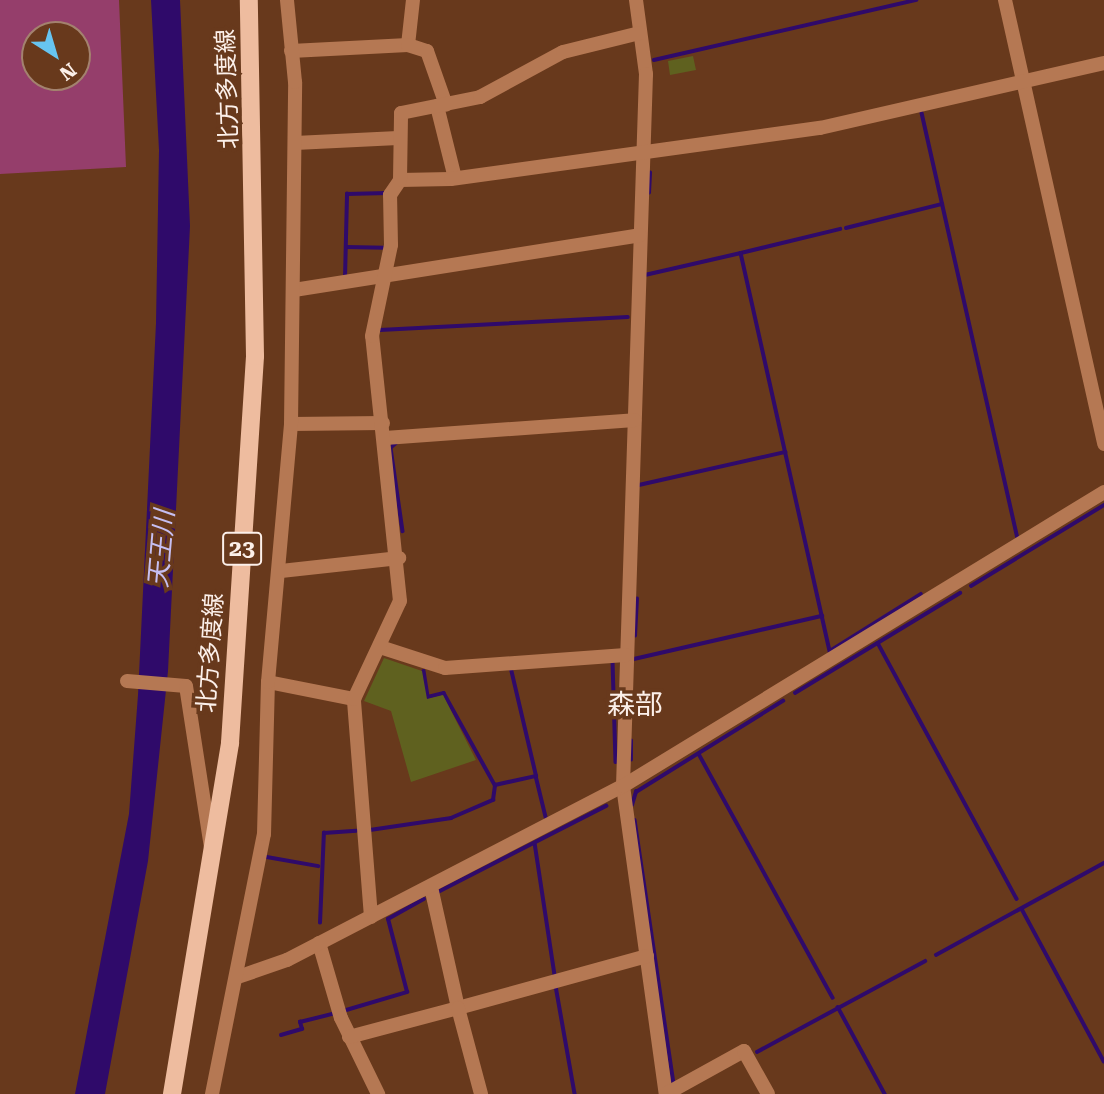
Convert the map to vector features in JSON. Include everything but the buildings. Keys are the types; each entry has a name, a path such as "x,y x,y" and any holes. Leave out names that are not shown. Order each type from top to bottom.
{"main road":[{"name":"北方多度線","path":"172,1094 214,856 230,743 255,356 249,0"}],"street":[{"path":"212,1094 238,976 264,834 268,682 281,571 291,424 295,143 287,0"},
{"path":"408,45 413,0"},
{"path":"636,0 645,148 623,786 666,1094 744,1051 768,1094"},
{"path":"1004,0 1104,444"},
{"path":"371,917 354,699 400,601 399,558 372,336 391,246 390,195 400,180 398,138 401,113 480,97 563,52 640,33"},
{"path":"291,51 408,45 427,51 442,105 455,178"},
{"path":"400,180 455,178 645,148 820,128 1104,63"},
{"path":"295,143 398,138"},
{"path":"294,290 384,278 640,235"},
{"path":"385,438 634,420"},
{"path":"291,424 383,423"},
{"path":"238,976 319,943 623,786 1104,492"},
{"path":"281,571 399,558"},
{"path":"380,647 445,668 626,655"},
{"path":"127,681 186,686 203,824 214,856"},
{"path":"268,682 354,699"},
{"path":"431,887 458,1008 481,1094"},
{"path":"319,943 349,1037 378,1094"},
{"path":"349,1037 647,956"}],"shaded area":[{"path":"0,0 119,0 126,167 0,174"}],"water":[{"name":"天王川","path":"151,0 180,0 190,226 168,671 148,861 105,1094 75,1094 129,814 138,695 156,323 159,150"}],"waterway":[{"path":"654,60 916,0"},
{"path":"922,113 1017,536"},
{"path":"649,193 650,173"},
{"path":"345,278 347,194 387,193"},
{"path":"846,228 942,204"},
{"path":"741,253 840,229"},
{"path":"346,247 385,248"},
{"path":"645,275 741,253 830,651 921,594"},
{"path":"380,330 628,317"},
{"path":"397,443 391,448 403,531"},
{"path":"639,485 785,452"},
{"path":"971,586 1104,505"},
{"path":"795,693 960,593"},
{"path":"635,636 637,599"},
{"path":"634,659 822,616"},
{"path":"878,643 1017,899"},
{"path":"613,661 616,762"},
{"path":"370,830 451,818 493,800 495,785 536,776 511,669"},
{"path":"424,671 428,697 444,693 495,785"},
{"path":"632,805 636,792 783,701"},
{"path":"631,741 631,760"},
{"path":"699,754 833,998"},
{"path":"536,776 546,817"},
{"path":"438,892 606,806"},
{"path":"635,820 674,1085"},
{"path":"320,923 324,833 356,831"},
{"path":"535,843 555,976"},
{"path":"267,857 318,866"},
{"path":"936,955 1104,863"},
{"path":"343,1011 407,992 388,919 424,899"},
{"path":"1022,909 1104,1061"},
{"path":"757,1052 925,961"},
{"path":"556,986 575,1094"},
{"path":"838,1007 885,1094"},
{"path":"281,1035 302,1029 300,1022 335,1013"}],"district":[{"name":"森部","path":"635,705"}]}
